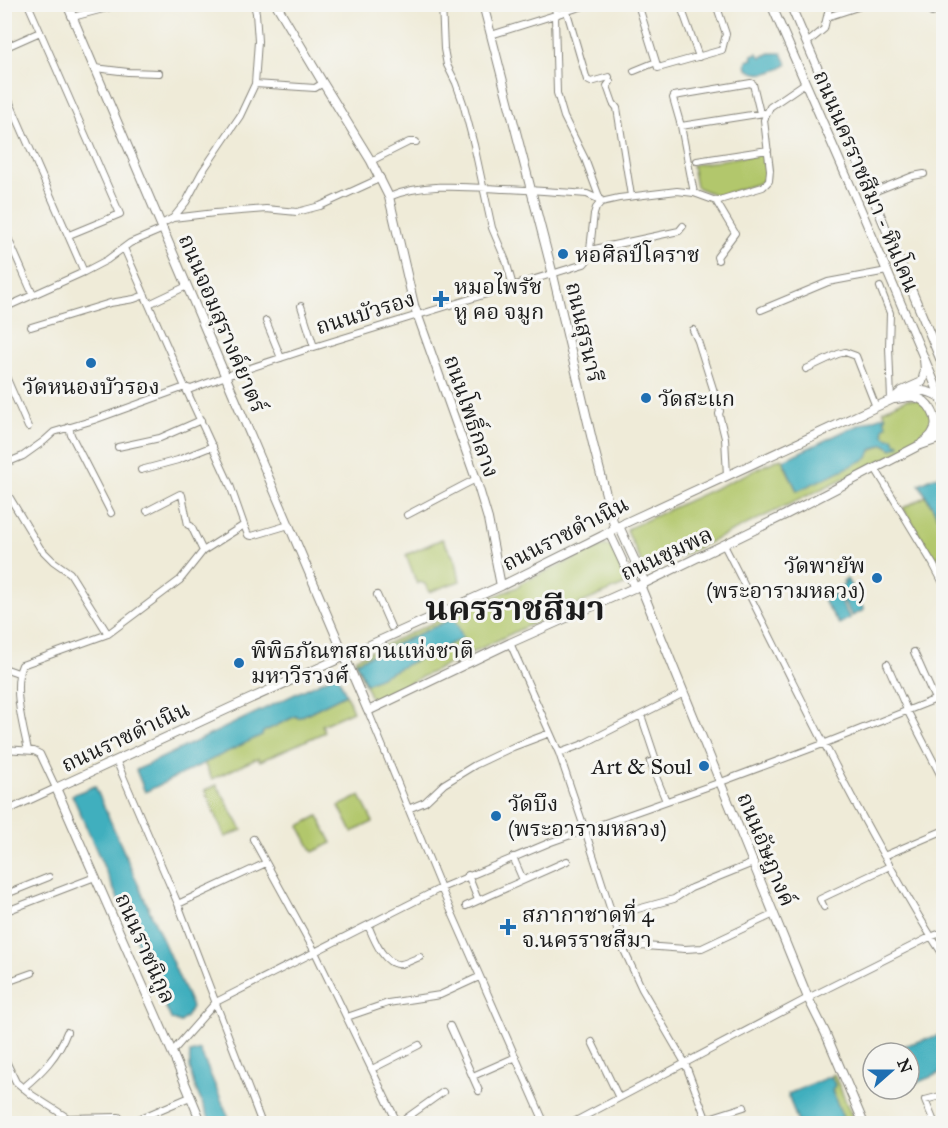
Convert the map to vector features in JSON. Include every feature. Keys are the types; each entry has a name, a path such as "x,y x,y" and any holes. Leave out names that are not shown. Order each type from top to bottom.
{"main road":[{"name":"ถนนจอมสุรางค์ยาตร์","path":"67,4 368,711"},
{"name":"ถนนโพธิ์กลาง","path":"276,4 381,178 389,197 417,315 476,479 488,519 501,586"},
{"name":"ถนนสุรนารี","path":"483,4 553,275 614,529 640,586"},
{"name":"ถนนนครราชสีมา - หินโคน","path":"771,4 924,359 940,385 942,401"},
{"name":"ถนนนครราชสีมา - หินโคน","path":"790,4 944,368"},
{"name":"ถนนราชดำเนิน","path":"56,788 501,586 614,529 892,400 922,382 926,370 924,359"},
{"path":"892,400 915,390 925,391 942,401"},
{"path":"892,400 914,397 924,401 931,408 935,426 930,437 918,446"},
{"path":"918,446 935,436 944,425"},
{"name":"ถนนชุมพล","path":"368,711 510,643 640,586 918,446 944,437"},
{"name":"ถนนอัษฎางค์","path":"640,586 808,998 864,1124"},
{"name":"ถนนราชนิกูล","path":"56,788 202,1124"}],"street":[{"path":"28,4 120,214 69,236"},
{"path":"73,18 122,4"},
{"path":"4,308 84,273 173,218 186,202 202,172 240,116 255,84 258,40 254,4"},
{"path":"442,4 447,65 463,103 492,228 506,261 513,286"},
{"path":"553,4 556,15 557,93 564,117 585,159 601,202"},
{"path":"491,35 590,4"},
{"path":"638,4 658,69 722,50 726,34 716,4"},
{"path":"680,4 699,57"},
{"path":"807,43 824,29 830,4"},
{"path":"827,17 867,4"},
{"path":"930,4 932,13"},
{"path":"567,12 586,80 591,82 610,80 607,86 613,104 617,108 631,196"},
{"path":"4,48 40,32"},
{"path":"634,71 656,62"},
{"path":"95,68 159,73"},
{"path":"255,84 315,88 323,83"},
{"path":"681,126 763,113 805,83"},
{"path":"683,226 679,231 590,250 592,220 601,202 677,191 694,193 716,201 766,185 770,171 768,150 763,113 753,84 688,93 673,98 694,193"},
{"path":"4,89 84,273"},
{"path":"371,161 409,142 416,142"},
{"path":"697,161 768,150"},
{"path":"871,193 913,176 924,174"},
{"path":"173,218 266,209 297,212 320,206 381,178"},
{"path":"389,197 418,189 483,188 587,194 601,202"},
{"path":"716,201 735,233 717,257 718,260"},
{"path":"4,229 33,295"},
{"path":"124,248 230,485 248,535 252,536 289,525"},
{"name":"ถนนบัวรอง","path":"4,464 23,456 54,432 185,387 191,389 314,347 553,275 584,264 589,258 590,250"},
{"path":"761,310 828,282 887,272"},
{"path":"149,304 187,286"},
{"path":"880,287 890,313 892,400"},
{"path":"30,327 145,295"},
{"path":"301,306 314,347"},
{"path":"890,313 903,308"},
{"path":"266,321 280,358"},
{"path":"693,330 720,411 725,438 727,476"},
{"path":"806,369 845,352 856,356 876,407"},
{"path":"4,372 28,427"},
{"path":"118,447 160,438 201,420"},
{"path":"69,428 111,513"},
{"path":"141,470 178,460 213,446"},
{"path":"875,468 944,585"},
{"path":"407,515 476,479"},
{"path":"4,488 40,548 70,573 108,634"},
{"path":"147,511 182,495 188,525 191,526 203,551"},
{"path":"28,750 20,710 18,673 22,665 108,634 176,583 203,551 244,525"},
{"path":"724,545 823,744 930,937 944,956"},
{"path":"377,596 391,627"},
{"path":"510,643 558,753 623,948 642,989 685,1063 707,1121 744,1107"},
{"path":"914,652 935,699"},
{"path":"888,664 907,710 944,782"},
{"path":"4,668 18,673"},
{"path":"558,753 581,745 684,693"},
{"path":"172,1052 216,1002 468,875 823,744 944,696"},
{"path":"368,711 441,888 545,1124"},
{"path":"641,715 656,760 650,762 666,801"},
{"path":"408,809 425,802 444,784 475,765 550,733"},
{"path":"4,749 28,750 40,754 56,788"},
{"path":"116,760 178,904 262,1124"},
{"name":"ถนนราชดำเนิน","path":"4,812 56,788"},
{"path":"884,855 940,832"},
{"path":"253,839 315,952 398,1124 443,1092"},
{"path":"513,857 523,880"},
{"path":"466,906 567,861"},
{"path":"178,904 266,862"},
{"path":"612,916 674,899 691,888 753,863"},
{"path":"824,907 820,899 890,866"},
{"path":"468,875 478,900"},
{"path":"4,895 49,877"},
{"path":"4,912 95,877"},
{"path":"623,948 645,946 702,948 774,914"},
{"path":"368,925 379,948 390,962 402,964 420,957"},
{"path":"570,1124 808,998 944,932"},
{"path":"4,983 32,973"},
{"path":"347,1017 388,1002 440,995 479,976"},
{"path":"450,1026 479,1092"},
{"path":"23,1088 52,1059 62,1045 67,1032"},
{"path":"592,1042 619,1098"},
{"path":"372,1069 419,1045"},
{"path":"4,1057 16,1082 68,1118 119,1117 126,1124 190,1097"},
{"path":"473,1076 516,1057"},
{"path":"934,1124 925,1100 944,1095"}],"green space":[{"path":"763,153 767,177 760,183 718,196 696,187 692,165"},
{"path":"907,399 919,400 931,412 933,426 925,438 649,571 645,570 627,531 629,528 781,458 797,491 884,444 892,449 896,444 884,435 886,417 883,410"},
{"path":"926,496 943,525 943,554 934,559 903,508"},
{"path":"442,539 456,561 460,581 429,592 425,584 420,582 417,584 406,555"},
{"path":"606,545 611,547 627,580 626,584 523,628 374,700 370,696 355,662 356,658 454,613 520,586 520,583"},
{"path":"346,694 353,711 322,725 325,732 260,761 258,758 212,779 204,763 263,732 296,716 298,718"},
{"path":"217,785 242,830 225,837 205,790"},
{"path":"360,796 373,822 352,832 339,806"},
{"path":"318,816 332,843 313,852 299,826"},
{"path":"834,1074 855,1123 845,1123 832,1090 835,1085 831,1076"}],"water":[{"path":"757,53 761,57 770,53 782,53 787,64 773,72 754,73 747,69 746,64 747,61 753,59 752,55"},
{"path":"885,415 887,425 883,428 884,435 893,438 896,444 900,445 892,449 884,444 871,450 868,458 797,491 783,460"},
{"path":"940,476 943,481 943,525 919,484"},
{"path":"847,579 864,610 852,616 838,592 839,587 845,584 843,581"},
{"path":"831,592 833,595 836,594 850,618 839,624 825,603 821,593 825,595"},
{"path":"454,618 463,638 366,684 356,662"},
{"path":"337,674 346,694 298,718 296,716 263,732 262,735 145,792 136,770"},
{"path":"95,786 192,1007 180,1023 171,1019 72,795"},
{"path":"943,1034 943,1072 921,1081 921,1041"},
{"path":"200,1050 231,1123 211,1123 200,1098 191,1071 190,1053"},
{"path":"831,1076 835,1085 832,1091 845,1123 798,1123 788,1094"}],"place":[{"name":"หอศิลป์โคราช","path":"563,254"},
{"name":"หมอไพรัช หู คอ จมูก","path":"441,299"},
{"name":"วัดหนองบัวรอง","path":"91,363"},
{"name":"วัดสะแก","path":"646,398"},
{"name":"วัดพายัพ (พระอารามหลวง)","path":"877,578"},
{"name":"พิพิธภัณฑสถานแห่งชาติ มหาวีรวงศ์","path":"239,663"},
{"name":"Art & Soul","path":"704,766"},
{"name":"วัดบึง (พระอารามหลวง)","path":"496,816"},
{"name":"สภากาชาดที่ 4 จ.นครราชสีมา","path":"508,927"}],"district":[{"name":"นครราชสีมา","path":"515,608"}]}
